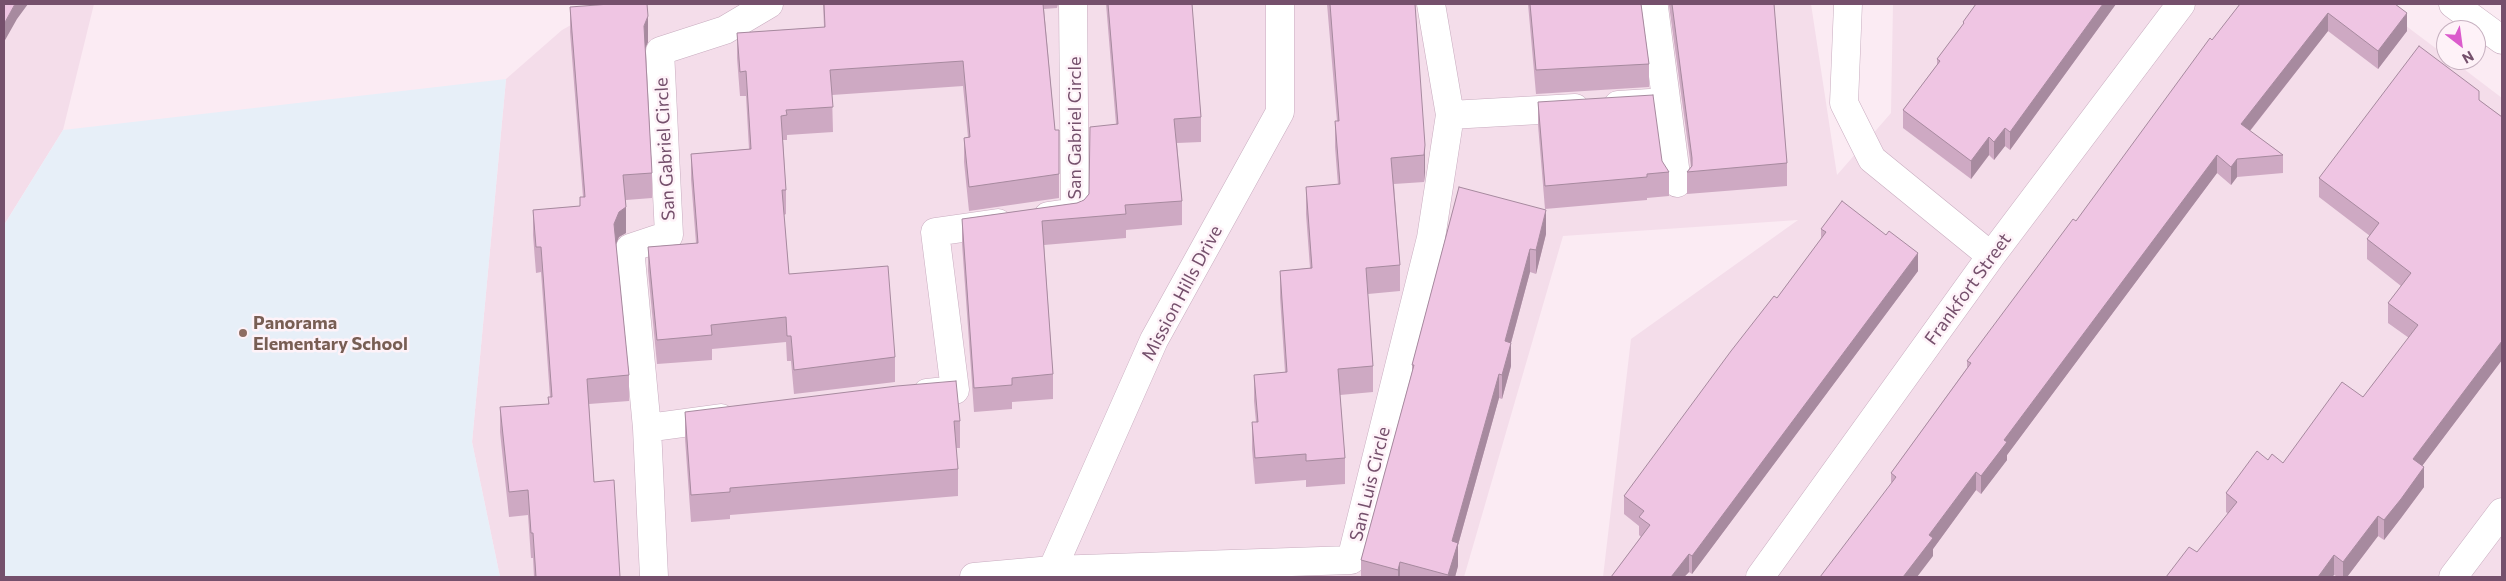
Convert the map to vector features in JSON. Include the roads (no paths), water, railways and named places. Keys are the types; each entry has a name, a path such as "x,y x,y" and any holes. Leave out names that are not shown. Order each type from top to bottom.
{"street":[{"name":"San Gabriel Circle","path":"654,577 647,428 630,248 669,236 660,51 725,30 769,4"},
{"name":"San Gabriel Circle","path":"906,396 955,390 936,232 1075,212 1074,4"},
{"name":"Mission Hills Drive","path":"1051,573 1154,340 1280,112 1280,4"},
{"name":"San Luis Circle","path":"1051,573 1331,569 1350,560 1431,238 1450,115 1431,4"},
{"path":"1848,4 1844,103 1872,159 1991,256"},
{"name":"Frankfort Street","path":"1760,577 1991,256 2181,4"},
{"path":"2453,4 2502,40"},
{"path":"1654,7 1677,183"},
{"path":"1450,115 1666,102"},
{"path":"647,428 743,416"},
{"path":"2453,577 2502,512"},
{"path":"974,577 1051,573"}],"place":[{"name":"Panorama Elementary School","path":"243,333"}]}
